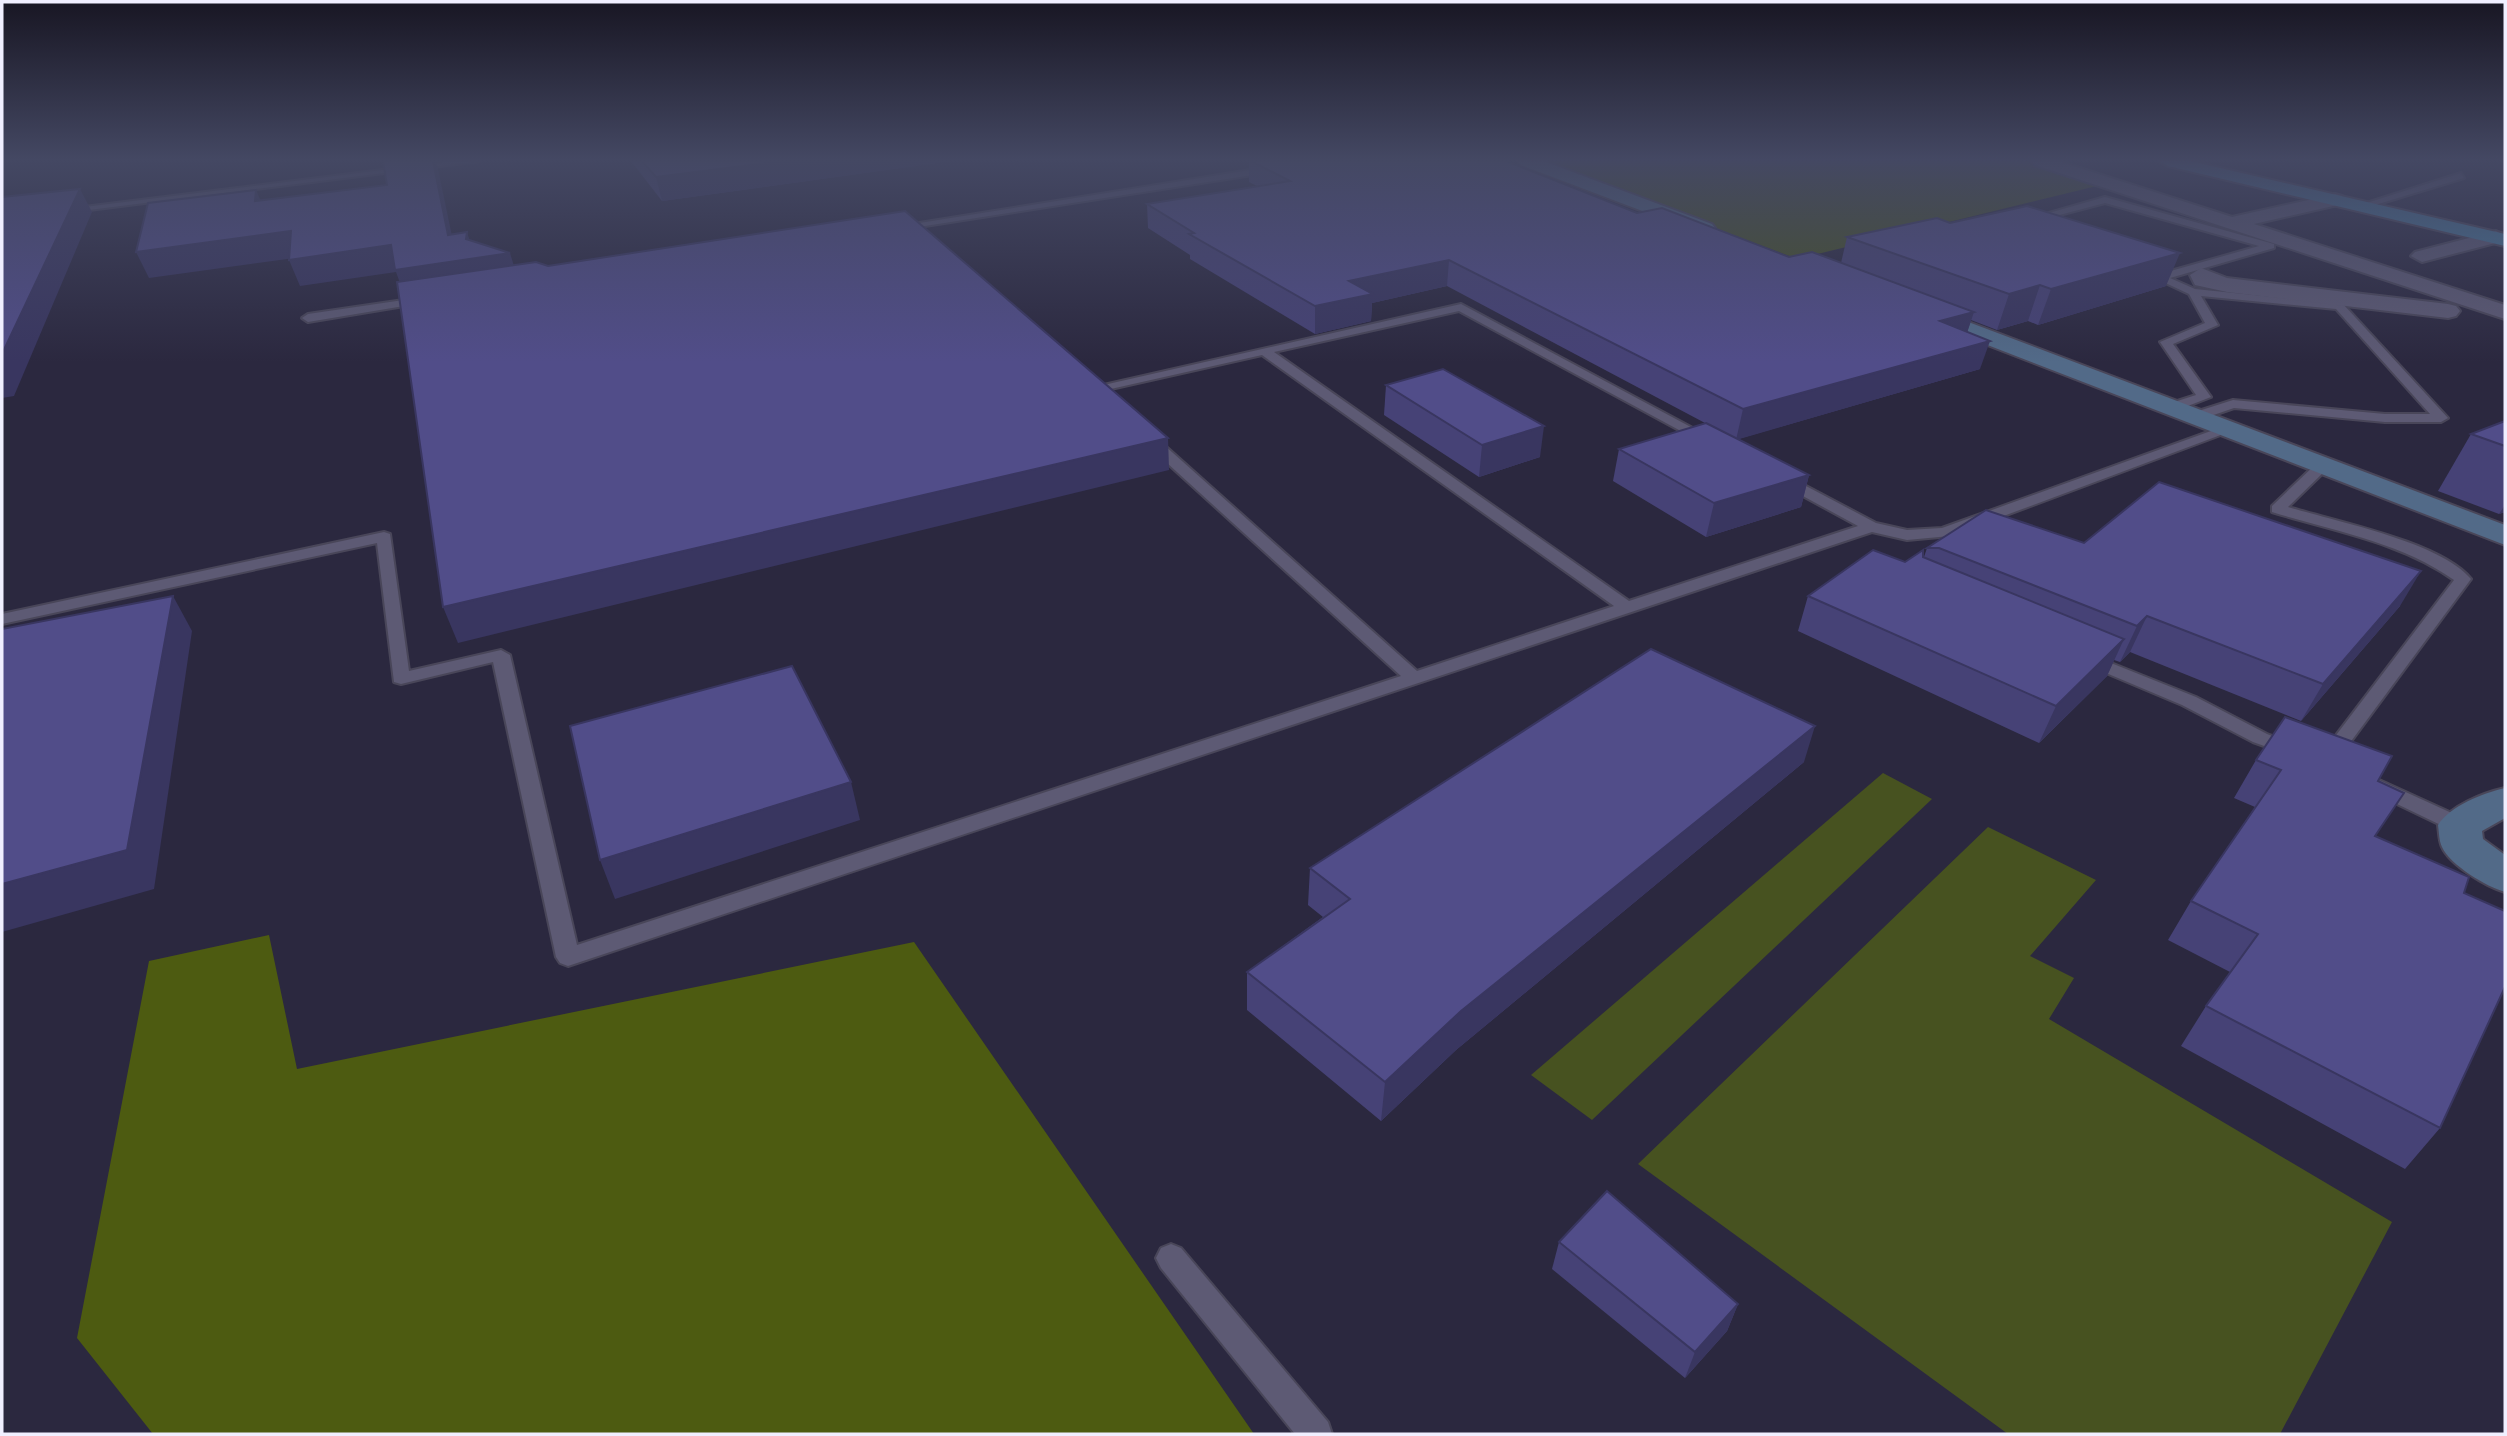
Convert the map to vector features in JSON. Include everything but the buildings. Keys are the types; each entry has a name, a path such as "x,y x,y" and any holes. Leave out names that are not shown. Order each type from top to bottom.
{"main road":[{"path":"2455,228 2501,239"}],"street":[{"path":"1704,228 1723,235"},
{"path":"2245,228 2505,312"},
{"path":"2422,256 2501,239"},
{"path":"2322,253 2201,275 2203,280 2227,285 2505,318"},
{"path":"1890,299 2505,536"},
{"path":"2505,801 2459,825 2463,846 2505,877"}],"lane":[{"path":"880,230 913,231 930,228"},
{"path":"2161,277 2270,246 2205,228"},
{"path":"2135,269 2161,277 2193,292 2339,306 2441,418 2385,418 2233,404 2194,418"},
{"path":"2169,408 2204,397 2166,342 2212,325 2193,292"},
{"path":"308,318 431,299"},
{"path":"1093,389 1461,307 1726,449"},
{"path":"1264,351 1627,607"},
{"path":"1135,426 1413,678"},
{"path":"1774,475 1871,527 1907,535 1944,533 2227,430"},
{"path":"2322,466 2277,509 2414,552 2448,566 2463,579 2325,763"},
{"path":"2,619 384,537 401,678 501,654 568,957 1871,527"},
{"path":"2074,653 2189,701 2260,738 2355,776 2459,825"},
{"path":"1171,1258 1316,1434"}],"green space":[{"path":"1715,228 1924,228 1797,259"},
{"path":"1883,773 1932,799 1592,1120 1531,1075"},
{"path":"1988,827 2096,880 2030,956 2074,978 2049,1019 2392,1222 2280,1434 2008,1434 1638,1164"},
{"path":"269,935 297,1069 914,942 1254,1434 153,1434 77,1338 149,961"}]}
